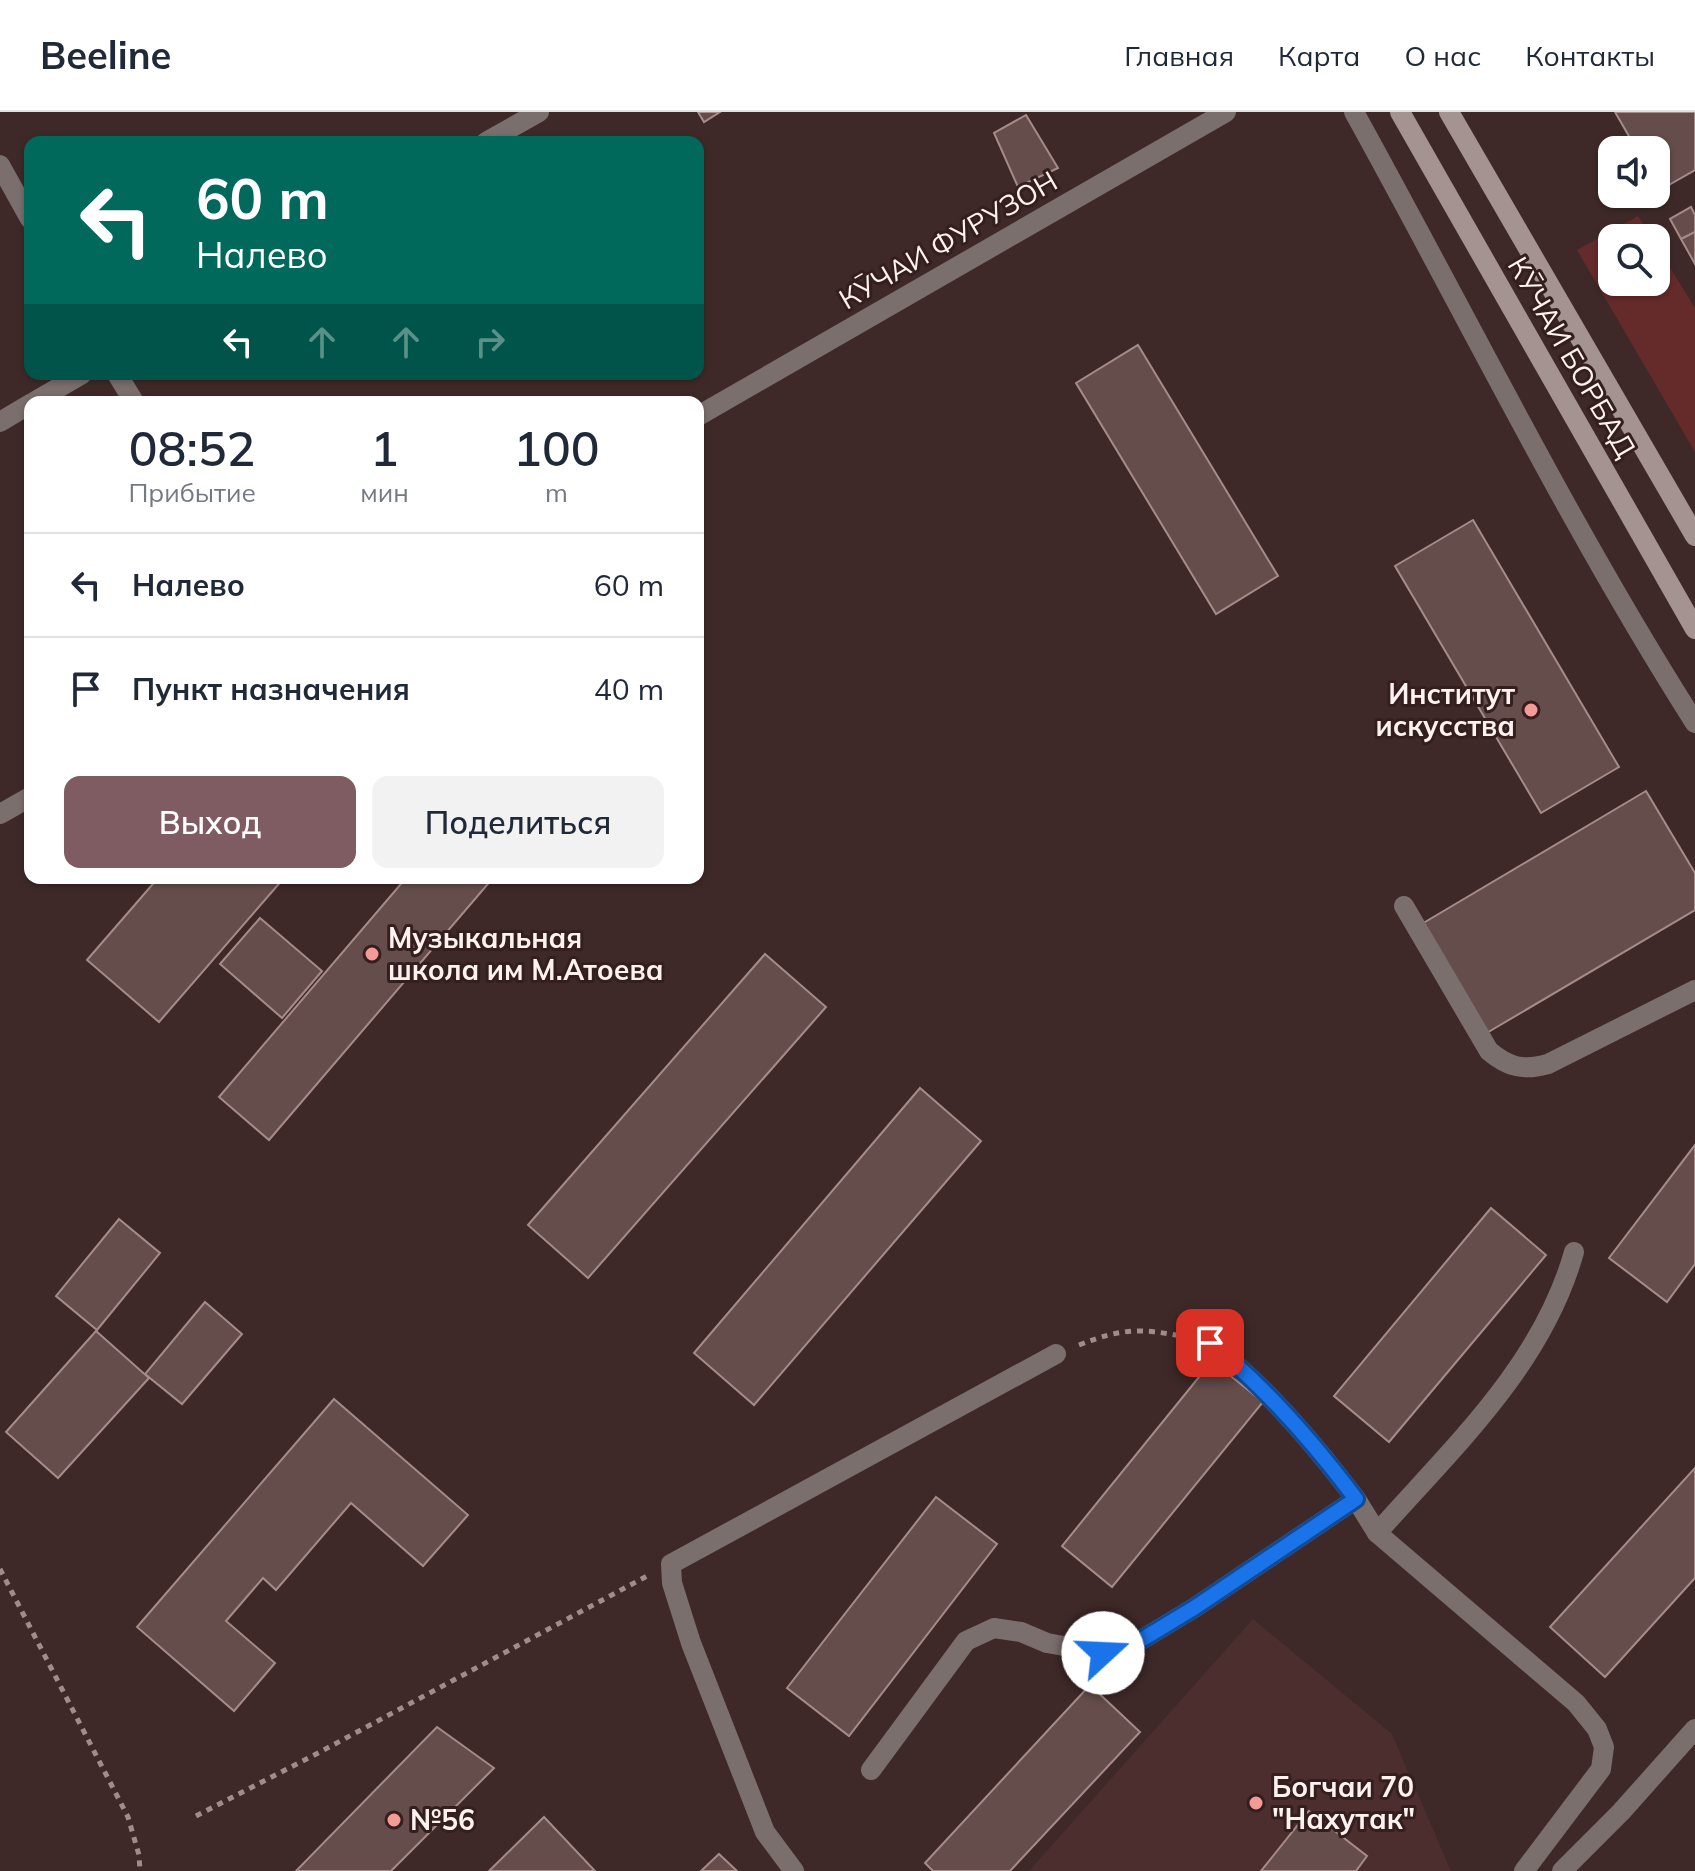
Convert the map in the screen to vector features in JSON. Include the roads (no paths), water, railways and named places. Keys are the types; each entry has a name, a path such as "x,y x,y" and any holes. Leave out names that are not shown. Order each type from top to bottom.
{"main road":[{"name":"КӮЧАИ БОРБАД","path":"1400,112 1695,629"},
{"name":"КӮЧАИ БОРБАД","path":"1449,112 1695,536"}],"street":[{"path":"497,136 539,112"},
{"name":"КӮЧАИ ФУРУЗОН","path":"704,413 1226,112"},
{"path":"1354,112 1529,437 1655,661 1695,723"},
{"path":"0,165 24,208"},
{"path":"44,396 72,380"},
{"path":"0,422 24,408"},
{"path":"0,814 24,800"},
{"path":"1404,906 1489,1051 1504,1063 1518,1068 1530,1069 1548,1064 1695,990"},
{"path":"1377,1533 1458,1445 1515,1374 1546,1323 1565,1282 1574,1252"},
{"path":"1210,1343 1258,1385 1321,1452 1377,1533 1576,1703 1597,1729 1604,1747 1601,1769 1524,1871"},
{"path":"794,1871 765,1832 691,1643 672,1583 671,1564 1056,1354"},
{"path":"871,1770 966,1641 994,1628 1021,1632 1047,1643 1103,1653 1136,1643 1194,1608 1356,1499"},
{"path":"1562,1871 1621,1812 1695,1729"}],"place":[{"name":"Институт искусства","path":"1531,710"},
{"name":"Музыкальная школа им М.Атоева","path":"372,954"},
{"name":"Богчаи 70 \"Нахутак\"","path":"1256,1803"},
{"name":"№56","path":"394,1820"}]}
